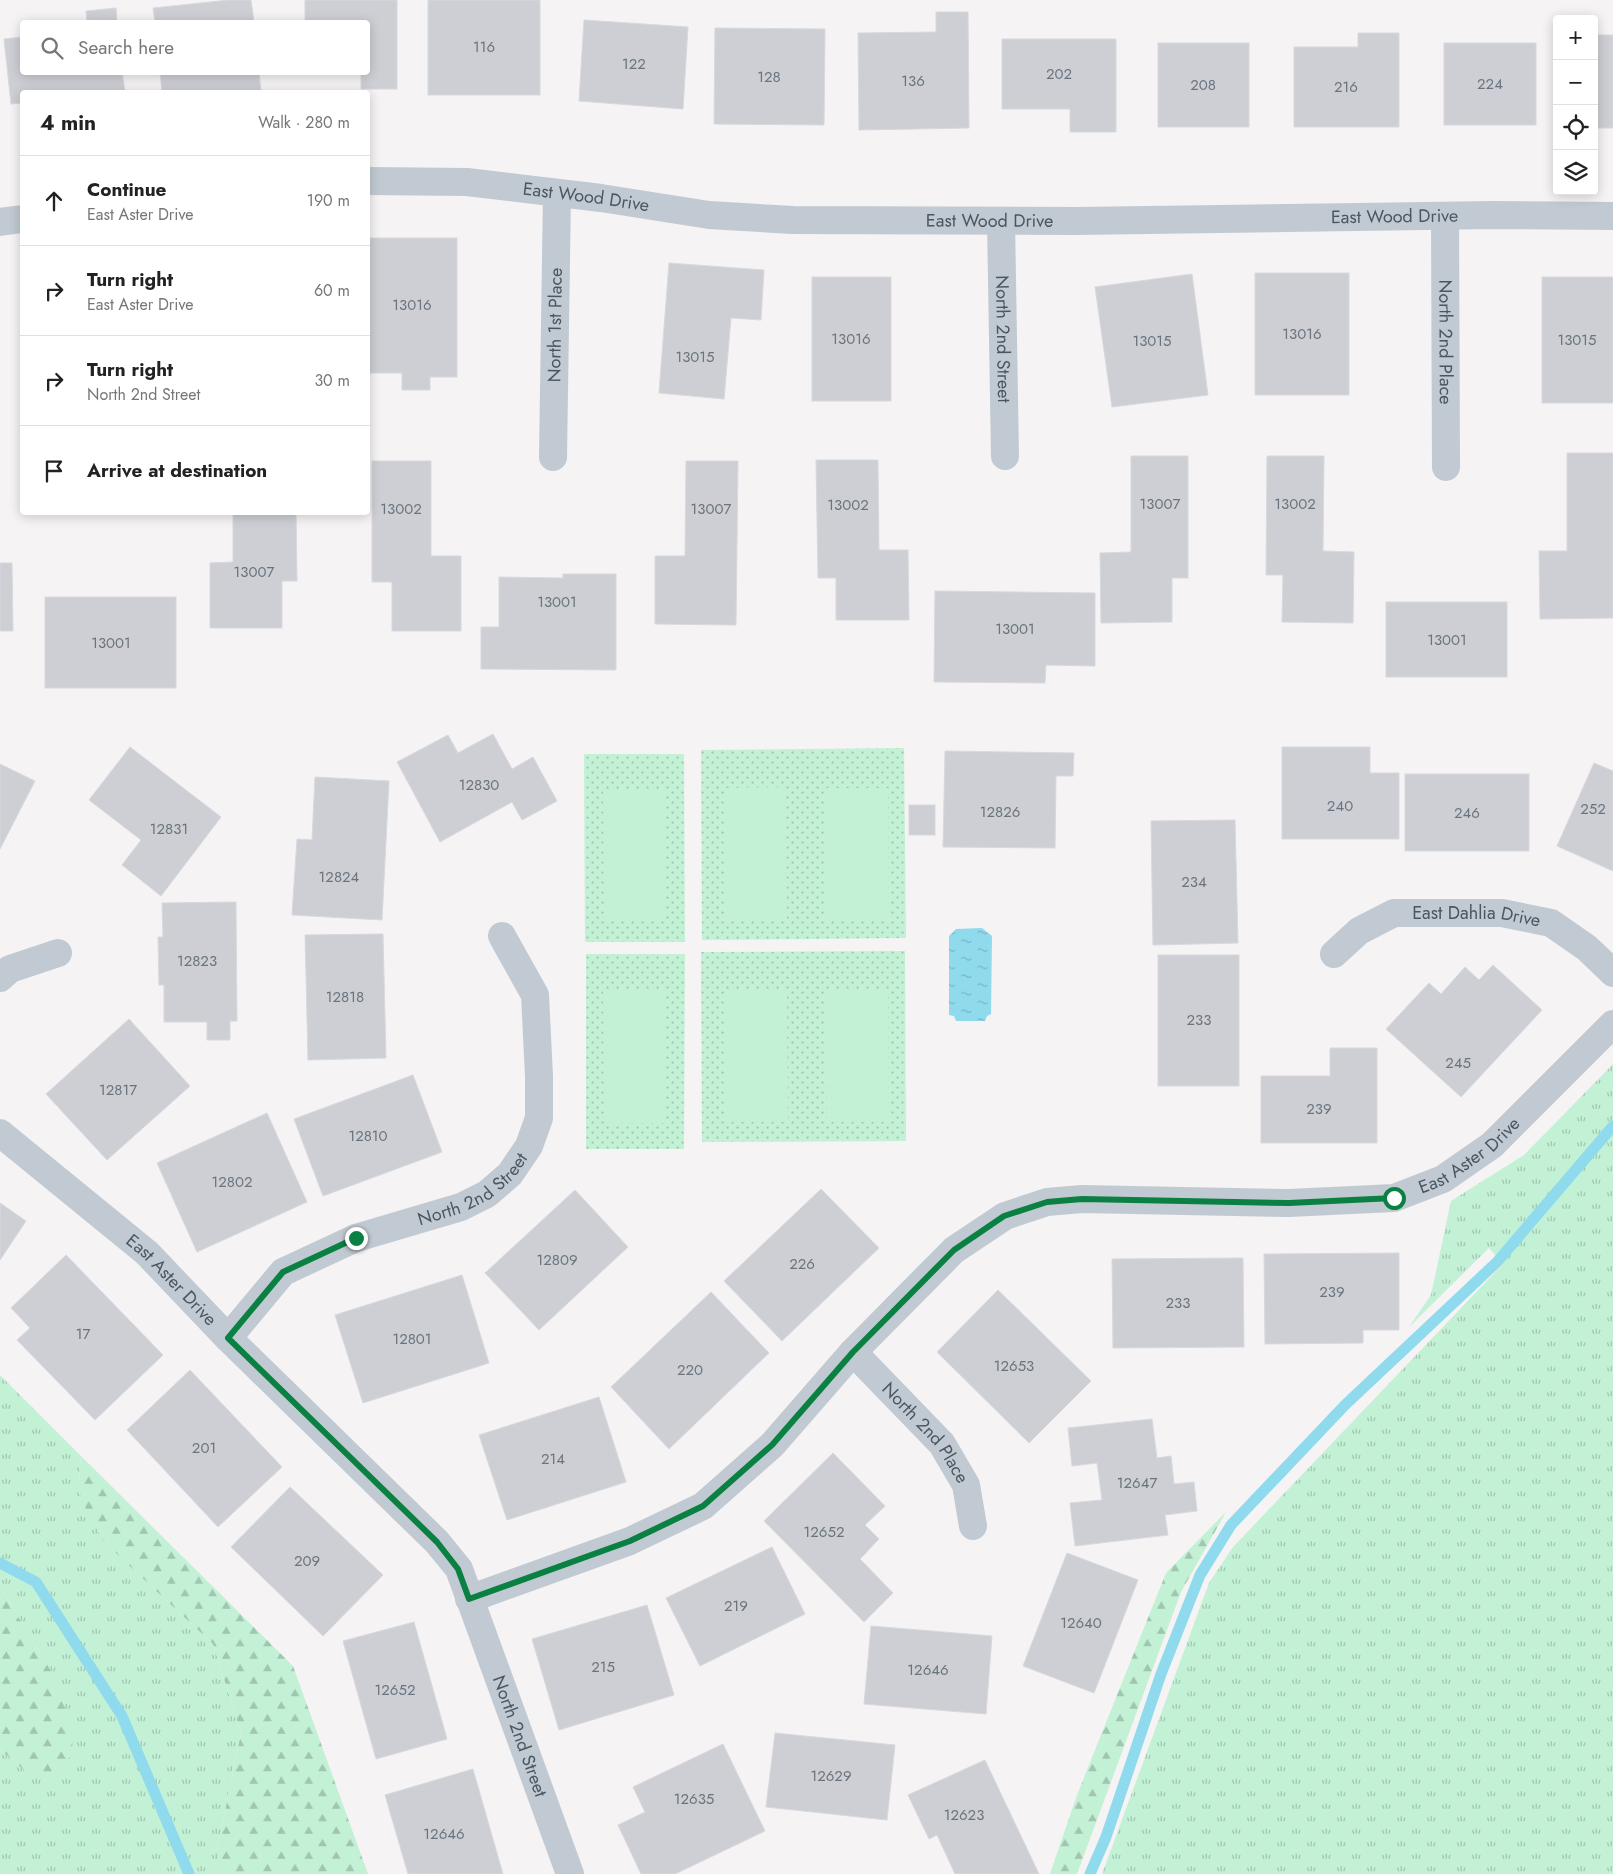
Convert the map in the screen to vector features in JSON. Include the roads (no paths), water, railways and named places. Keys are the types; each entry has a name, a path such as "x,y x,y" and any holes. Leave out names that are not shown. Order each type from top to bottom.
{"street":[{"name":"East Wood Drive","path":"370,181 467,182 710,215 793,220 1002,221 1613,216"},
{"name":"North 1st Place","path":"553,457 557,193"},
{"name":"North 2nd Place","path":"1445,216 1446,468"},
{"path":"0,222 20,219"},
{"name":"North 2nd Street","path":"1002,221 1004,456"},
{"name":"East Dahlia Drive","path":"1334,954 1359,931 1394,913 1502,913 1550,922 1587,948 1613,973"},
{"name":"North 2nd Street","path":"228,1338 283,1272 356,1238 461,1207 487,1194 510,1174 529,1146 539,1118 539,1076 535,995 502,936"},
{"path":"0,978 10,969 58,953"},
{"name":"East Aster Drive","path":"0,1133 147,1253 228,1338 437,1542 458,1569 469,1599 630,1541 703,1506 772,1445 853,1352 954,1250 1004,1216 1047,1202 1082,1199 1289,1203 1394,1198 1443,1180 1492,1145 1613,1024"},
{"name":"North 2nd Place","path":"853,1352 942,1444 966,1485 973,1526"},
{"name":"North 2nd Street","path":"469,1599 570,1874"}],"water":[{"path":"982,928 992,936 991,1014 987,1016 985,1021 956,1021 954,1016 949,1015 949,936 956,929"}],"waterway":[{"path":"1090,1874 1106,1837 1161,1674 1200,1575 1231,1525 1345,1405 1497,1262 1613,1126"},
{"path":"0,1563 36,1582 122,1716 189,1874"}]}
